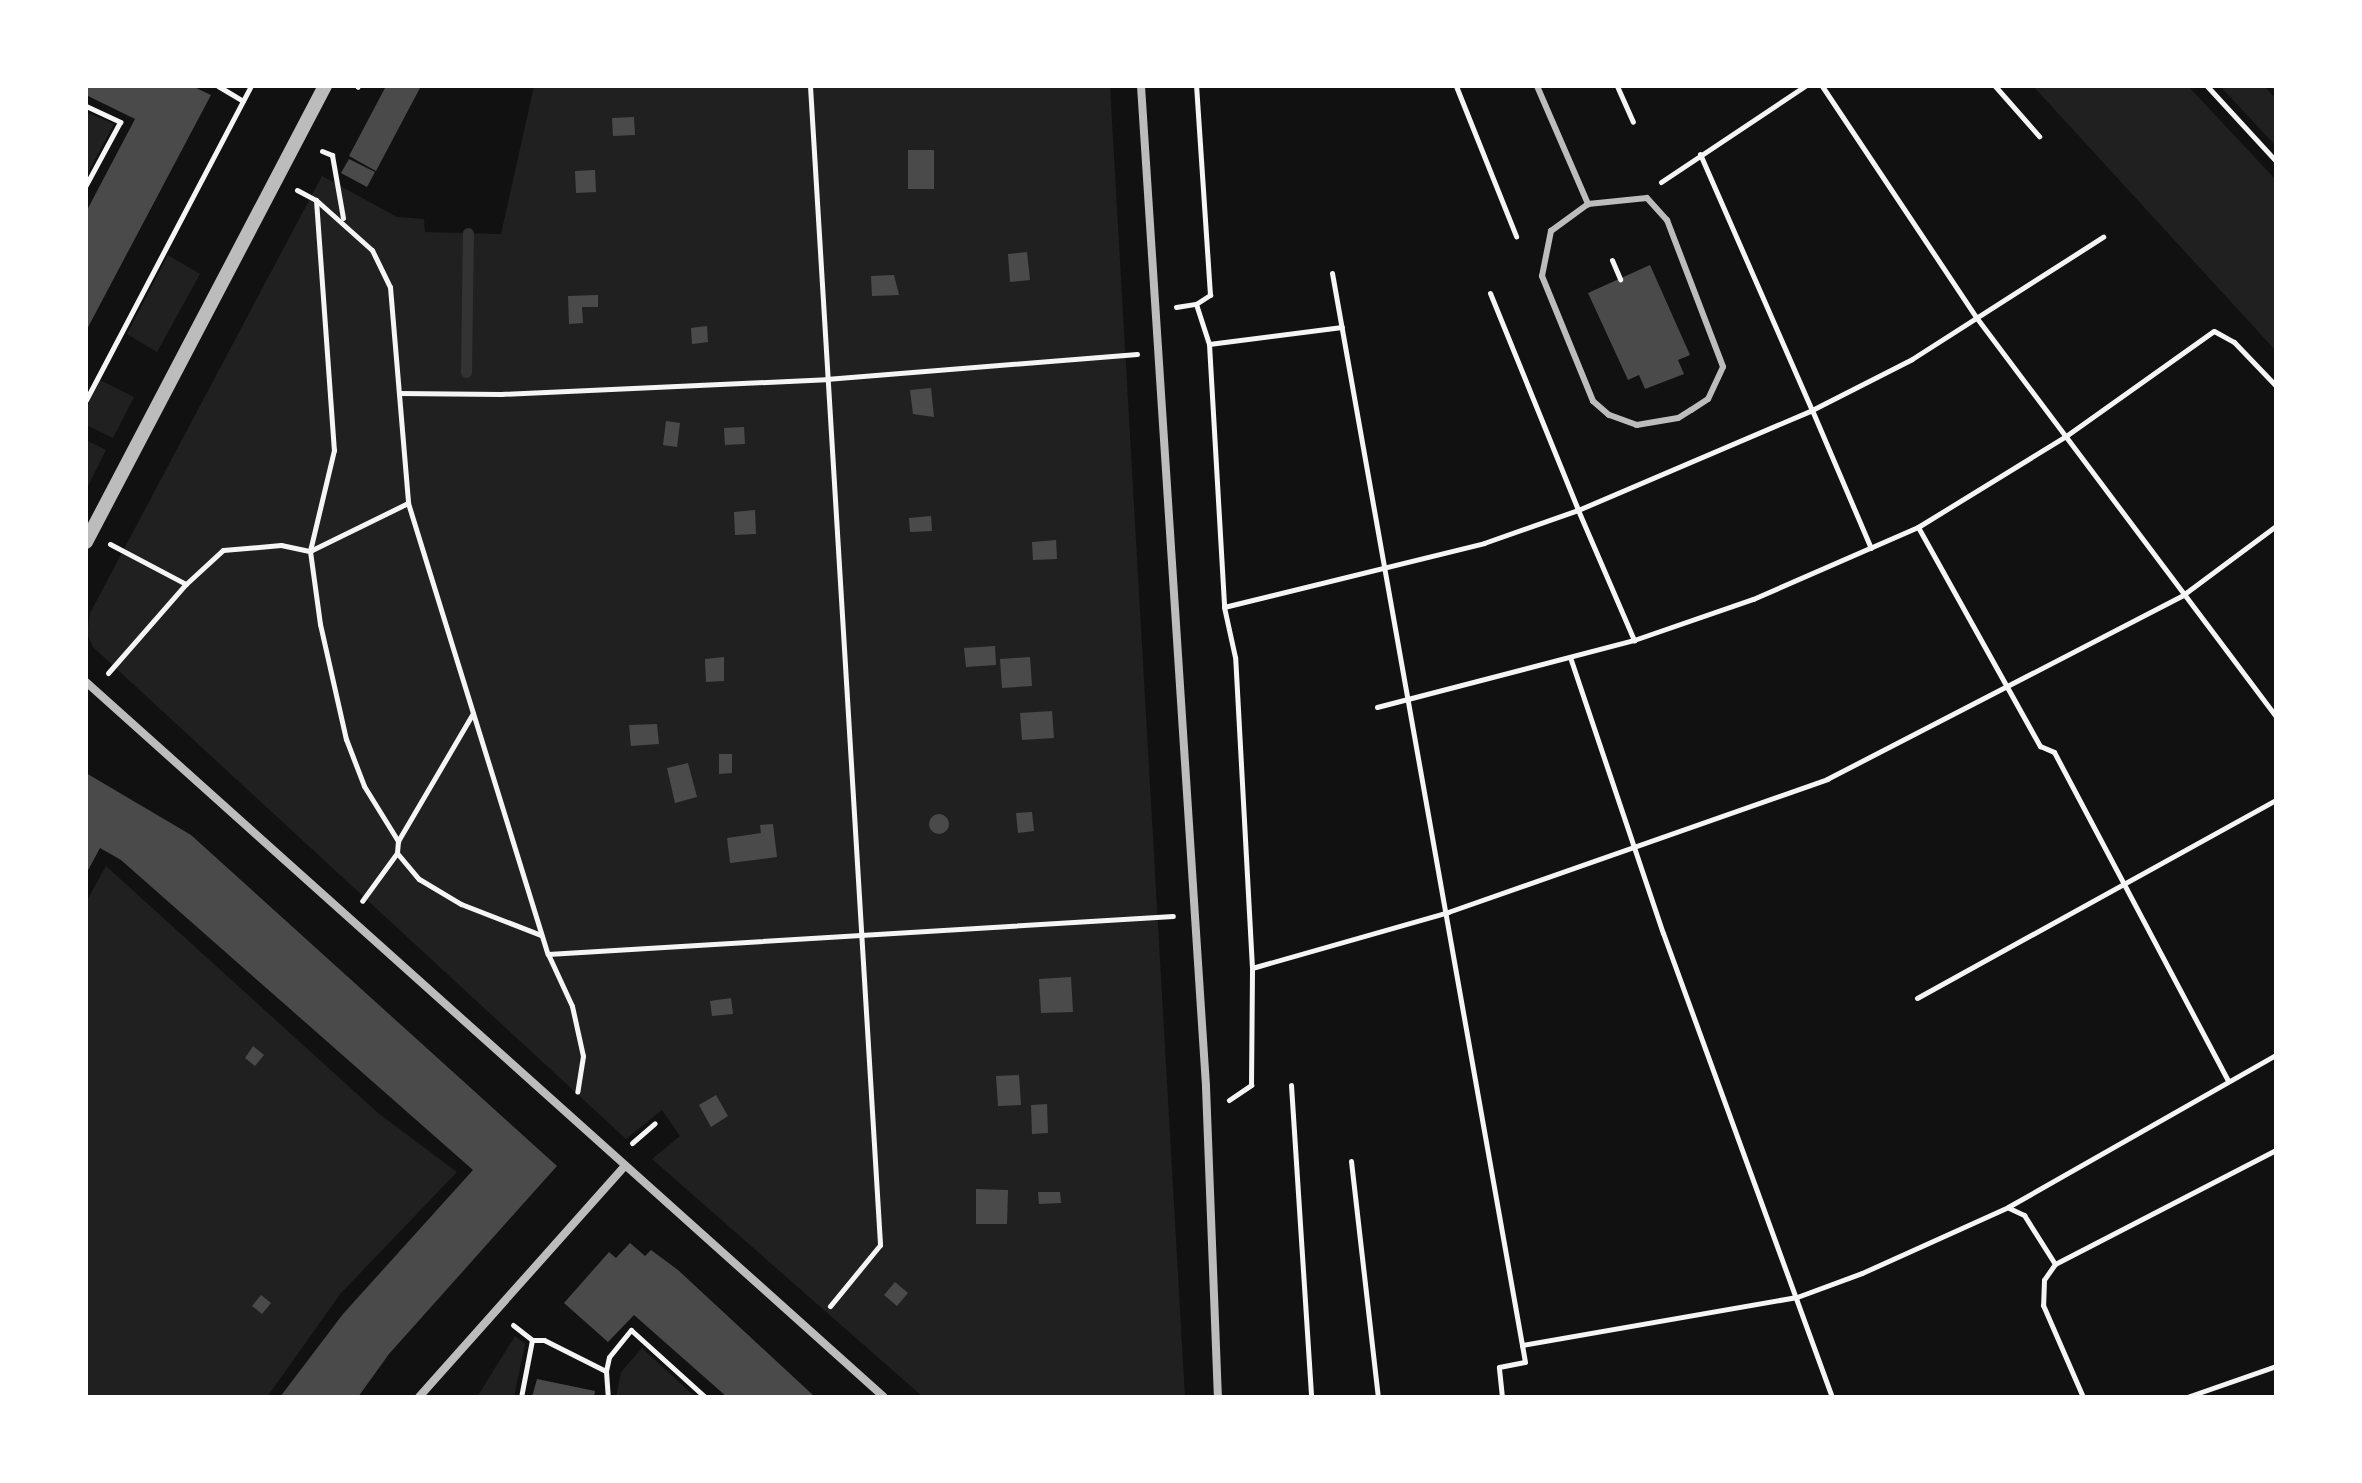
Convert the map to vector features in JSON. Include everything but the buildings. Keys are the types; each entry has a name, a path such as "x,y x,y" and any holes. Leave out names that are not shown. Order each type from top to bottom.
{"street":[{"path":"86,542 325,86"},
{"path":"1141,86 1194,916 1218,1397"},
{"path":"86,682 884,1397"},
{"path":"419,1397 493,1310 624,1167"}],"lane":[{"path":"1537,86 1588,204"},
{"path":"1647,198 1667,220 1723,367 1708,399 1678,418 1658,423 1619,420 1593,401 1542,276 1551,231 1588,204 1647,198"}],"path":[{"path":"218,86 243,101"},
{"path":"86,400 251,86"},
{"path":"810,86 880,1245 830,1306"},
{"path":"1155,299 1182,309 1210,295 1196,86"},
{"path":"1456,86 1516,236"},
{"path":"1617,86 1633,122"},
{"path":"1647,198 1669,173 1805,86"},
{"path":"1822,86 1976,317 2276,717"},
{"path":"1995,86 2039,136"},
{"path":"2207,86 2276,161"},
{"path":"86,106 120,122 86,185"},
{"path":"322,151 332,155 343,219"},
{"path":"1700,154 1812,410 1912,359 2103,237"},
{"path":"302,193 343,219 372,250 390,287 408,503 548,954 572,1006 583,1056 575,1102 565,1114"},
{"path":"316,200 334,450 310,551 320,624 346,739 364,786 398,841"},
{"path":"1612,260 1620,279"},
{"path":"1332,273 1448,912 1525,1362 1499,1367 1502,1397"},
{"path":"1196,304 1209,344 1224,607 1235,657 1252,968 1251,1085"},
{"path":"1209,344 1342,327"},
{"path":"1377,707 1409,702 1571,660 1634,640 1753,599 1918,527 2066,436 2214,331 2234,342 2276,386"},
{"path":"399,393 501,394 826,379 1158,352"},
{"path":"101,681 186,584 223,550 281,545 310,551 408,503"},
{"path":"1224,607 1484,543 1578,510 1634,640"},
{"path":"1252,968 1448,912 1637,850 1827,779 2009,689 2183,595 2276,526"},
{"path":"1918,527 2040,746 2054,752 2228,1081"},
{"path":"115,547 186,584"},
{"path":"1571,660 1832,1397"},
{"path":"349,918 397,853 398,841 473,713"},
{"path":"1917,998 2123,881 2276,800"},
{"path":"397,853 419,879 461,904 542,935"},
{"path":"548,954 1194,916"},
{"path":"1522,1345 1797,1297 2008,1207 2276,1055"},
{"path":"1291,1085 1311,1397"},
{"path":"2083,1397 2043,1305 2044,1280 2055,1264 2276,1150"},
{"path":"1351,1161 1378,1397"},
{"path":"2008,1207 2024,1215 2055,1264"},
{"path":"493,1310 532,1340 544,1340 606,1371"},
{"path":"608,1397 606,1371 609,1357 631,1330 705,1397"},
{"path":"521,1397 532,1340"},
{"path":"2187,1397 2276,1366"}],"shaded area":[{"path":"534,86 1110,86 1185,1397 923,1397 652,1159 680,1136 662,1110 626,1139 93,647 87,634 90,613 322,176 397,217 424,219 425,232 501,234"},
{"path":"2033,86 2188,86 2276,180 2276,351"},
{"path":"2220,86 2264,86 2276,99 2276,146"},
{"path":"86,112 114,124 86,176"},
{"path":"168,255 200,274 157,352 127,334"},
{"path":"100,380 134,397 113,438 86,425 86,409"},
{"path":"86,440 106,450 86,490"},
{"path":"106,866 378,1113 457,1172 341,1293 267,1397 86,1397 86,902"},
{"path":"515,1336 525,1344 514,1397 477,1397"},
{"path":"642,1348 695,1397 616,1397 621,1372"}],"waterway":[{"path":"466,372 468,233"}]}
